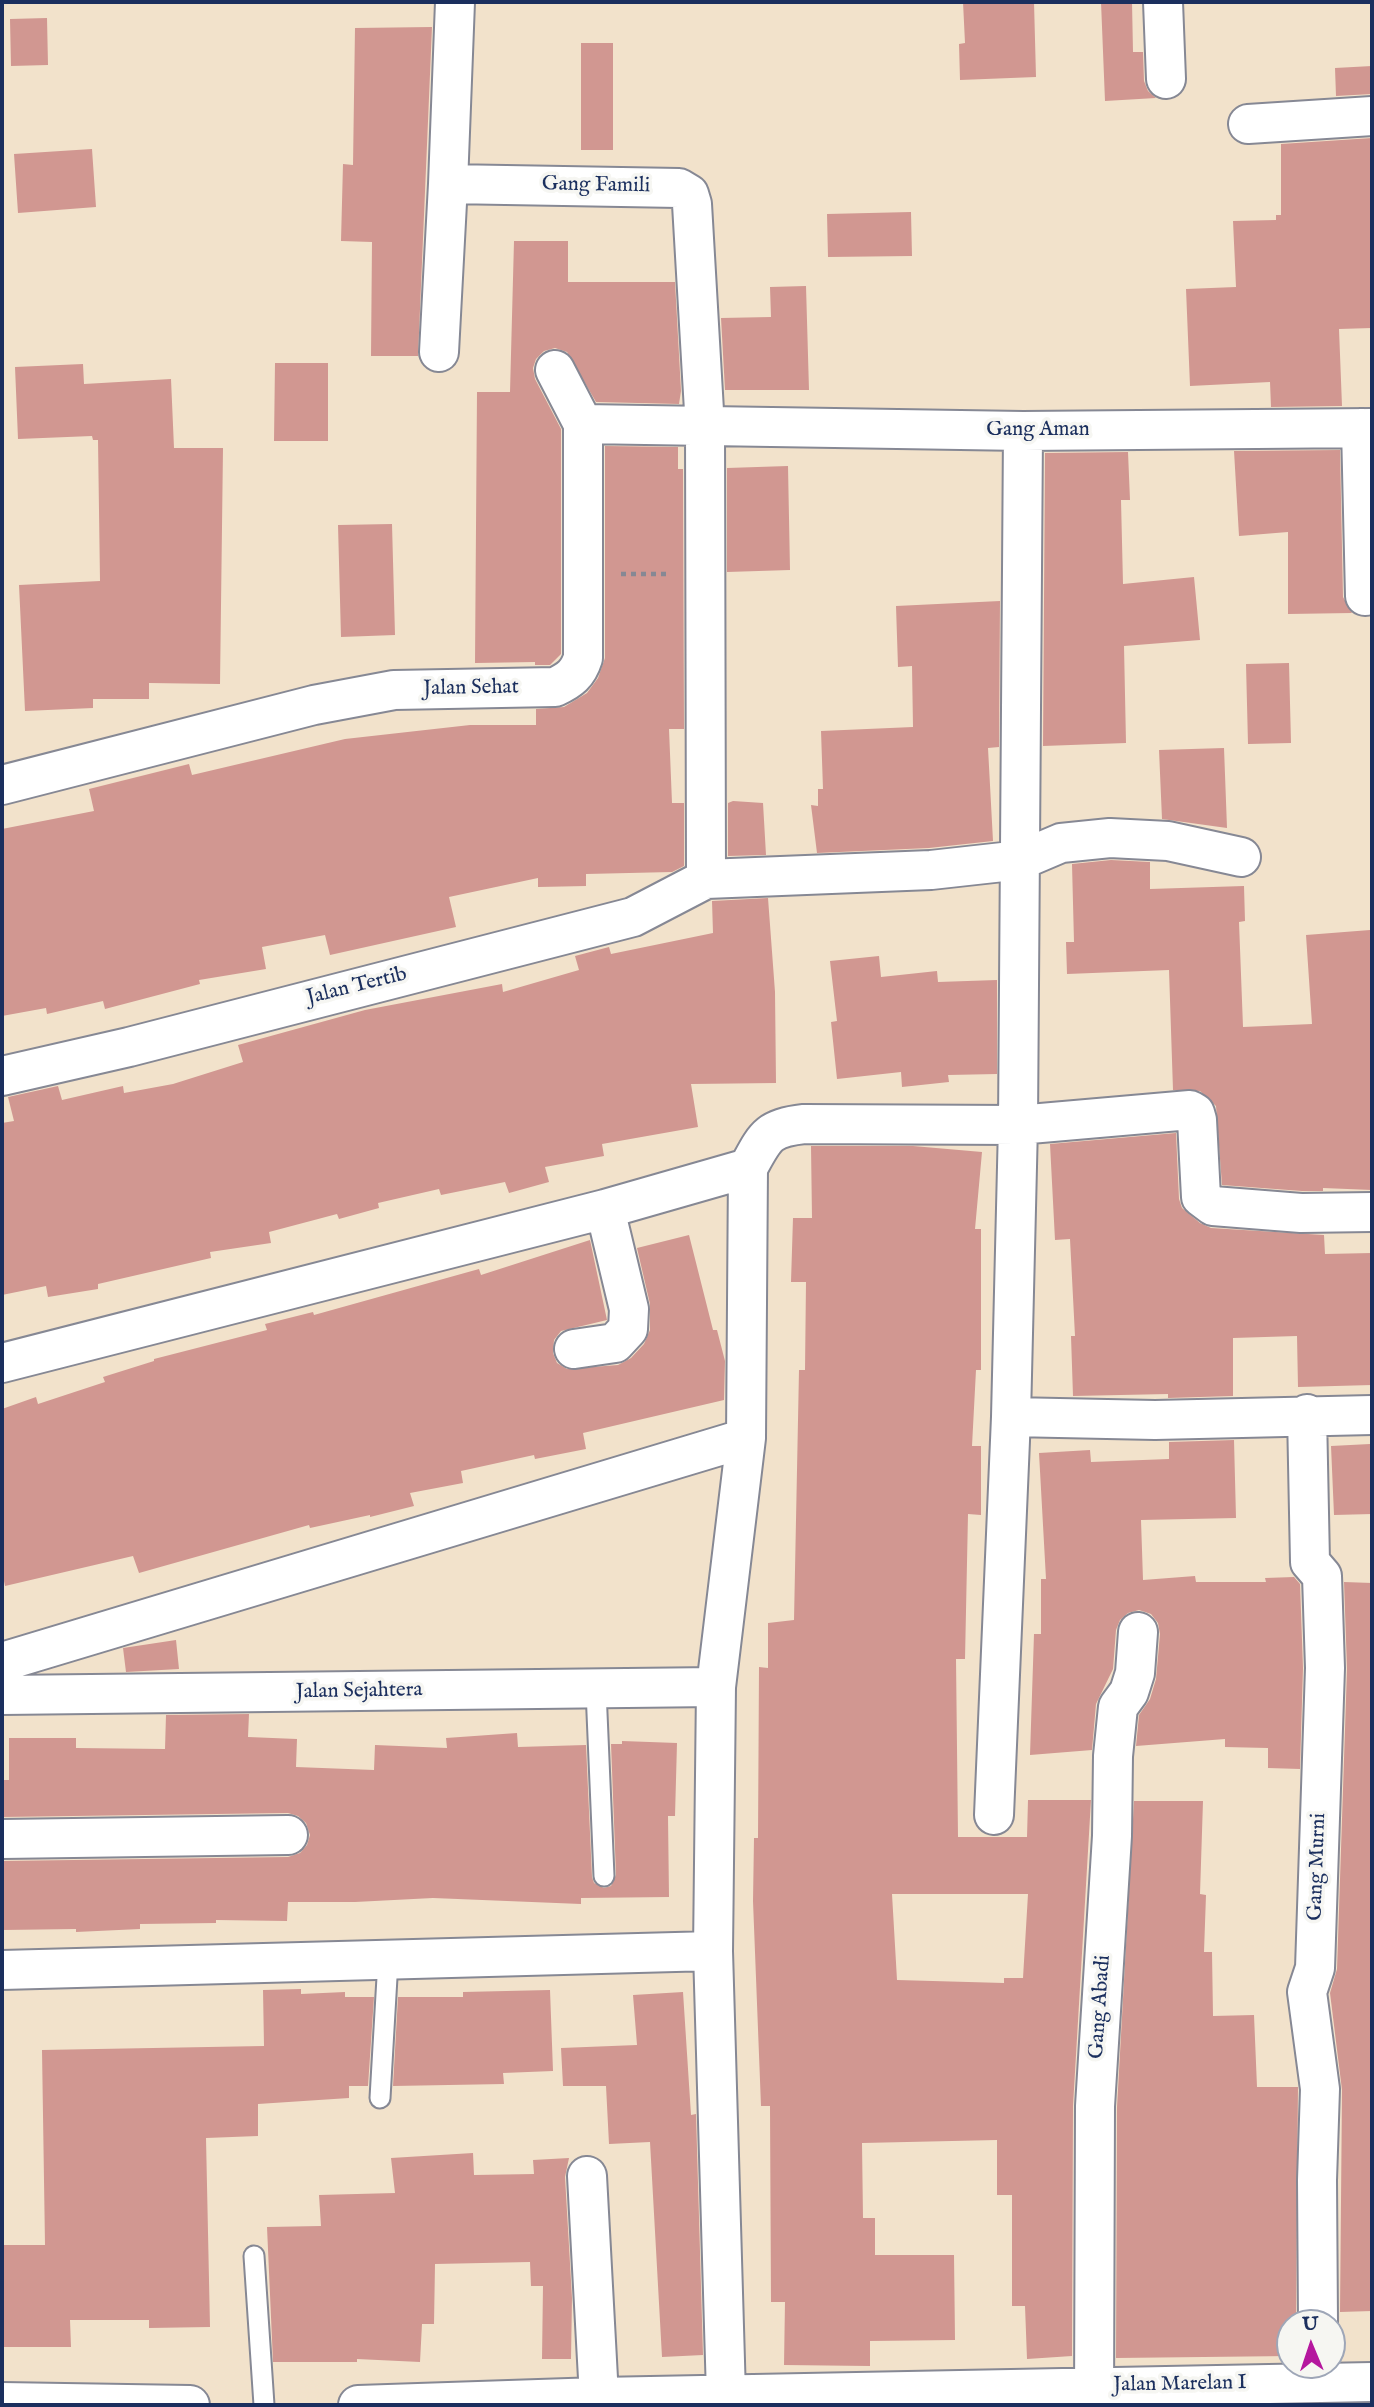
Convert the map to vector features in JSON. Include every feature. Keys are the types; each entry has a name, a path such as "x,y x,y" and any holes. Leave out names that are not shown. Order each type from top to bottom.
{"street":[{"path":"439,352 455,2"},
{"path":"1163,2 1166,79"},
{"path":"1248,124 1372,116"},
{"name":"Gang Famili","path":"448,184 679,188 689,194 692,204 705,428"},
{"path":"555,370 583,424 705,428 706,879 931,870 1021,860 1061,843 1110,838 1168,841 1241,857"},
{"name":"Jalan Sehat","path":"2,785 314,705 394,690 555,687 574,676 583,658 583,424"},
{"name":"Gang Aman","path":"705,428 1023,431 1366,428"},
{"path":"1365,596 1366,428"},
{"path":"994,1815 1011,1417 1018,1125 1023,431"},
{"name":"Jalan Tertib","path":"2,1076 633,917 706,879"},
{"path":"737,2398 713,1951 716,1688 746,1438 748,1168 766,1136 781,1127 1018,1125 1190,1110 1195,1113 1197,1120 1201,1197 1205,1203 1213,1206 1301,1213 1372,1212"},
{"path":"2,1363 605,1209 748,1168"},
{"path":"574,1349 615,1343 628,1329 629,1309 605,1209"},
{"path":"1011,1417 1155,1420 1307,1414 1372,1415"},
{"name":"Gang Murni","path":"1307,1414 1310,1562 1322,1576 1325,1668 1315,1968 1307,1992 1320,2089 1317,2180 1318,2309"},
{"path":"2,1662 746,1438"},
{"name":"Gang Abadi","path":"1094,2396 1095,2106 1112,1836 1113,1756 1118,1707 1129,1692 1135,1674 1138,1632"},
{"name":"Jalan Sejahtera","path":"2,1695 716,1688"},
{"path":"2,1839 288,1835"},
{"path":"2,1970 713,1951"},
{"path":"587,2176 599,2397"},
{"name":"Jalan Marelan I","path":"1346,2378 1372,2382"},
{"name":"Jalan Marelan I","path":"358,2405 496,2403 599,2397 685,2400 1258,2394 1303,2379"},
{"path":"2,2402 190,2405"}],"lane":[{"path":"596,1690 604,1876"},
{"path":"380,2098 388,1960"},
{"path":"254,2256 264,2405"}],"path":[{"path":"582,575 705,574"}],"building":[{"path":"963,2 1034,2 1036,77 960,80 959,44 965,43"},
{"path":"1101,2 1132,2 1133,52 1143,52 1144,81 1148,91 1156,98 1105,101"},
{"path":"47,18 48,65 11,66 10,19"},
{"path":"432,27 418,356 371,356 372,242 341,241 343,164 353,165 355,28"},
{"path":"581,43 613,43 613,150 581,150"},
{"path":"1372,66 1372,94 1336,96 1335,68"},
{"path":"1372,138 1372,328 1339,329 1342,406 1271,407 1270,382 1190,386 1186,289 1236,287 1233,221 1276,220 1276,215 1281,215 1281,144"},
{"path":"92,149 96,207 18,213 14,154"},
{"path":"911,212 912,256 828,257 827,214"},
{"path":"514,241 568,241 568,282 675,282 681,391 679,404 596,402 567,352 555,348 544,351 536,359 533,368 535,379 561,429 561,654 550,665 535,665 535,662 475,663 477,392 510,392"},
{"path":"806,286 809,390 725,390 721,318 771,317 770,287"},
{"path":"275,363 328,363 328,441 274,441"},
{"path":"83,364 84,384 171,379 174,448 223,448 220,684 149,683 149,699 93,699 93,708 25,711 19,585 100,581 98,440 93,440 92,436 18,439 15,367"},
{"path":"605,446 678,447 678,469 683,469 684,729 669,729 672,803 684,803 684,866 672,872 586,874 586,886 538,887 538,878 449,897 456,927 330,955 325,935 262,947 266,969 199,980 200,984 105,1009 103,1001 47,1014 46,1008 2,1016 2,829 94,811 89,789 189,764 192,775 345,739 470,725 536,725 536,709 564,707 587,693 598,678 605,658"},
{"path":"1340,450 1343,597 1352,613 1288,614 1288,532 1239,536 1234,451"},
{"path":"1128,452 1130,500 1121,500 1123,584 1194,577 1200,640 1124,646 1126,743 1043,746 1045,453"},
{"path":"788,466 790,570 727,572 727,468"},
{"path":"392,524 395,635 341,637 338,525"},
{"path":"1000,601 999,747 988,748 993,841 929,848 817,853 811,805 818,806 818,789 823,789 821,731 913,727 912,666 898,667 896,606"},
{"path":"1289,663 1291,743 1248,744 1246,664"},
{"path":"1224,748 1227,828 1162,819 1159,750"},
{"path":"728,803 763,803 766,855 728,856"},
{"path":"1111,860 1150,862 1150,889 1244,886 1245,921 1239,922 1243,1027 1312,1024 1306,935 1370,930 1372,1190 1323,1188 1323,1191 1302,1191 1222,1185 1216,1106 1200,1091 1173,1090 1169,970 1067,974 1066,942 1074,942 1072,864"},
{"path":"768,898 775,992 776,1083 691,1084 698,1127 602,1144 604,1156 545,1167 549,1182 509,1193 505,1182 441,1195 439,1189 378,1203 379,1208 339,1219 337,1214 269,1232 271,1243 210,1252 211,1258 98,1284 98,1289 48,1297 46,1286 2,1295 2,1123 14,1121 8,1097 58,1086 62,1100 123,1086 124,1093 173,1084 243,1062 238,1045 365,1010 502,984 503,992 579,970 575,956 609,947 611,954 713,933 712,901"},
{"path":"879,956 881,977 937,971 938,982 997,980 997,1074 948,1075 949,1082 902,1087 901,1072 837,1079 831,1022 837,1021 830,961"},
{"path":"1176,1133 1179,1199 1182,1208 1200,1223 1211,1228 1324,1235 1325,1254 1372,1253 1372,1385 1298,1387 1297,1336 1233,1338 1233,1396 1073,1396 1071,1336 1075,1336 1070,1239 1055,1240 1050,1144"},
{"path":"811,1146 913,1146 982,1152 975,1229 981,1229 981,1370 976,1370 972,1446 981,1446 981,1515 968,1514 965,1659 956,1659 958,1837 1027,1837 1028,1800 1091,1800 1073,2106 1072,2356 1027,2359 1025,2306 1012,2306 1012,2195 997,2195 997,2140 862,2143 863,2218 875,2218 875,2255 954,2255 955,2340 870,2341 870,2366 784,2365 785,2302 771,2302 770,2106 761,2106 753,1901 754,1838 758,1838 759,1667 768,1668 768,1623 794,1620 799,1370 805,1370 806,1282 791,1282 793,1218 812,1218","holes":["892,1894 1028,1894 1023,1978 1004,1978 1004,1983 897,1980"]},
{"path":"689,1235 713,1330 717,1330 725,1361 724,1400 583,1433 586,1449 535,1459 534,1455 461,1471 463,1483 410,1493 414,1506 310,1528 309,1525 139,1573 133,1556 5,1586 2,1571 2,1409 36,1397 38,1404 105,1382 103,1377 154,1359 267,1330 265,1324 313,1312 314,1315 479,1269 481,1275 590,1240 607,1320 561,1331 554,1340 553,1353 557,1363 567,1369 618,1365 631,1358 644,1344 650,1330 650,1304 637,1248"},
{"path":"1234,1440 1236,1518 1141,1520 1143,1580 1195,1576 1196,1582 1266,1582 1265,1578 1294,1577 1300,1584 1303,1668 1300,1769 1268,1768 1268,1748 1225,1747 1225,1739 1136,1746 1139,1715 1150,1699 1156,1679 1160,1634 1158,1623 1151,1614 1139,1610 1128,1613 1120,1620 1116,1630 1113,1669 1096,1704 1092,1750 1030,1755 1034,1634 1041,1634 1041,1579 1046,1579 1039,1453 1090,1450 1091,1462 1169,1459 1169,1442"},
{"path":"1370,1444 1372,1514 1334,1515 1331,1446"},
{"path":"1344,1582 1372,1583 1372,2311 1346,2312 1346,2309 1340,2309 1342,2090 1330,1993 1337,1969 1347,1669"},
{"path":"176,1640 179,1669 126,1672 123,1648"},
{"path":"249,1714 248,1737 297,1739 296,1767 374,1770 375,1745 447,1748 446,1738 517,1733 518,1747 586,1745 592,1877 594,1883 604,1888 611,1886 616,1875 611,1744 622,1744 622,1741 677,1743 675,1816 668,1816 669,1897 581,1898 581,1904 433,1898 288,1902 287,1921 216,1920 216,1923 140,1924 140,1929 76,1932 76,1929 3,1930 2,1861 288,1857 300,1853 307,1845 310,1835 306,1823 298,1816 288,1813 2,1817 2,1780 9,1780 9,1738 76,1738 76,1748 165,1749 166,1715"},
{"path":"1134,1801 1203,1801 1200,1894 1206,1895 1204,1952 1212,1952 1213,2016 1254,2015 1257,2087 1298,2087 1296,2309 1276,2309 1276,2356 1116,2358 1117,2107"},
{"path":"301,1989 301,1994 345,1992 345,1997 374,1997 368,2086 349,2086 349,2098 258,2104 258,2136 206,2138 210,2327 149,2328 149,2320 70,2320 71,2347 2,2347 2,2245 45,2245 42,2050 264,2046 263,1990"},
{"path":"550,1990 553,2071 503,2073 504,2084 393,2086 398,1997 463,1997 463,1992"},
{"path":"683,1992 691,2115 696,2114 703,2355 662,2357 650,2142 609,2144 606,2086 563,2086 561,2048 637,2045 633,1995"},
{"path":"473,2153 474,2175 534,2174 533,2160 569,2158 565,2177 572,2298 571,2359 542,2359 543,2286 531,2286 530,2262 435,2264 434,2324 422,2324 420,2362 357,2359 357,2362 273,2362 267,2227 321,2226 319,2195 395,2193 391,2158"}]}
